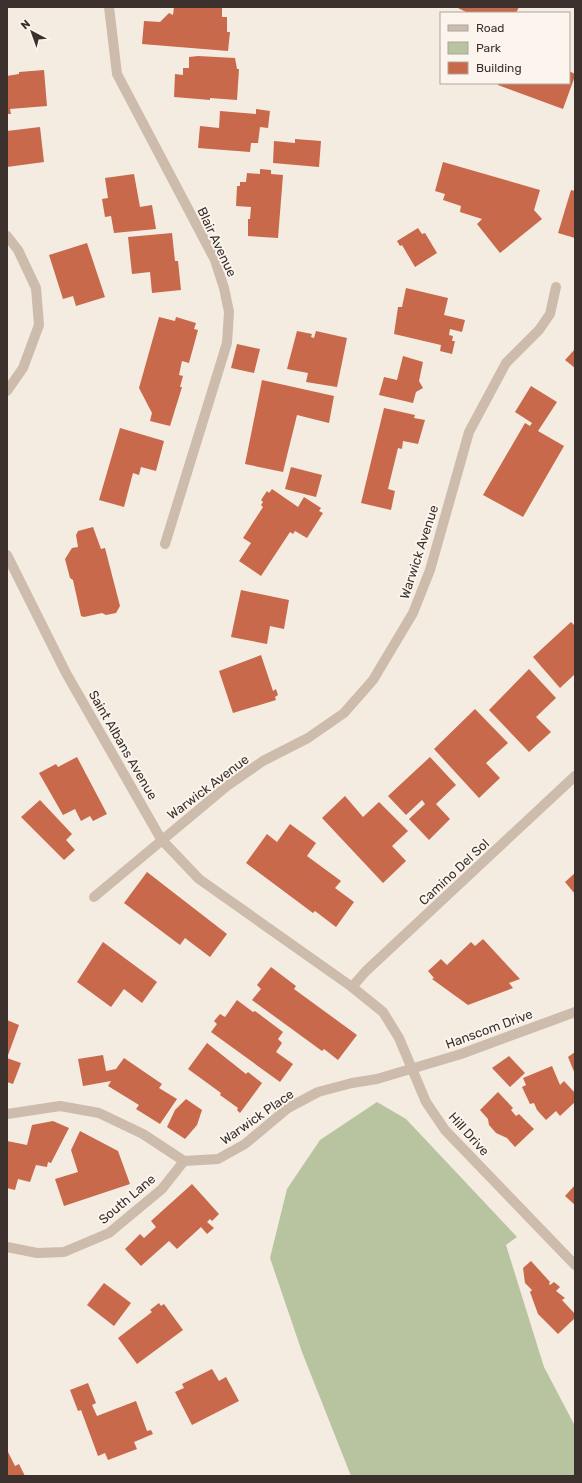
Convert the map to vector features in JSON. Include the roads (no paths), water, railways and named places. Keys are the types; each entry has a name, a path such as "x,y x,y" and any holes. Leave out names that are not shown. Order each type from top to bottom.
{"street":[{"name":"Blair Avenue","path":"109,7 117,74 214,260 224,288 229,312 227,342 165,544"},
{"path":"7,236 18,250 36,288 39,325 23,368 7,391"},
{"name":"Warwick Avenue","path":"94,897 161,839 227,786 263,761 308,738 344,713 374,680 413,613 427,577 468,432 506,363 539,330 550,314 556,287"},
{"name":"Saint Albans Avenue","path":"7,555 66,672 161,839 199,879 352,987"},
{"name":"Camino Del Sol","path":"352,987 575,776"},
{"name":"Hill Drive","path":"352,987 383,1012 399,1038 426,1102 445,1130 575,1265"},
{"name":"Hanscom Drive","path":"411,1068 461,1054 575,1012"},
{"name":"Warwick Place","path":"184,1161 218,1159 245,1144 288,1108 318,1092 352,1083 378,1079 411,1068"},
{"path":"7,1114 60,1106 99,1112 143,1134 184,1161"},
{"name":"South Lane","path":"7,1247 37,1254 64,1252 109,1233 162,1189 184,1161"}]}
